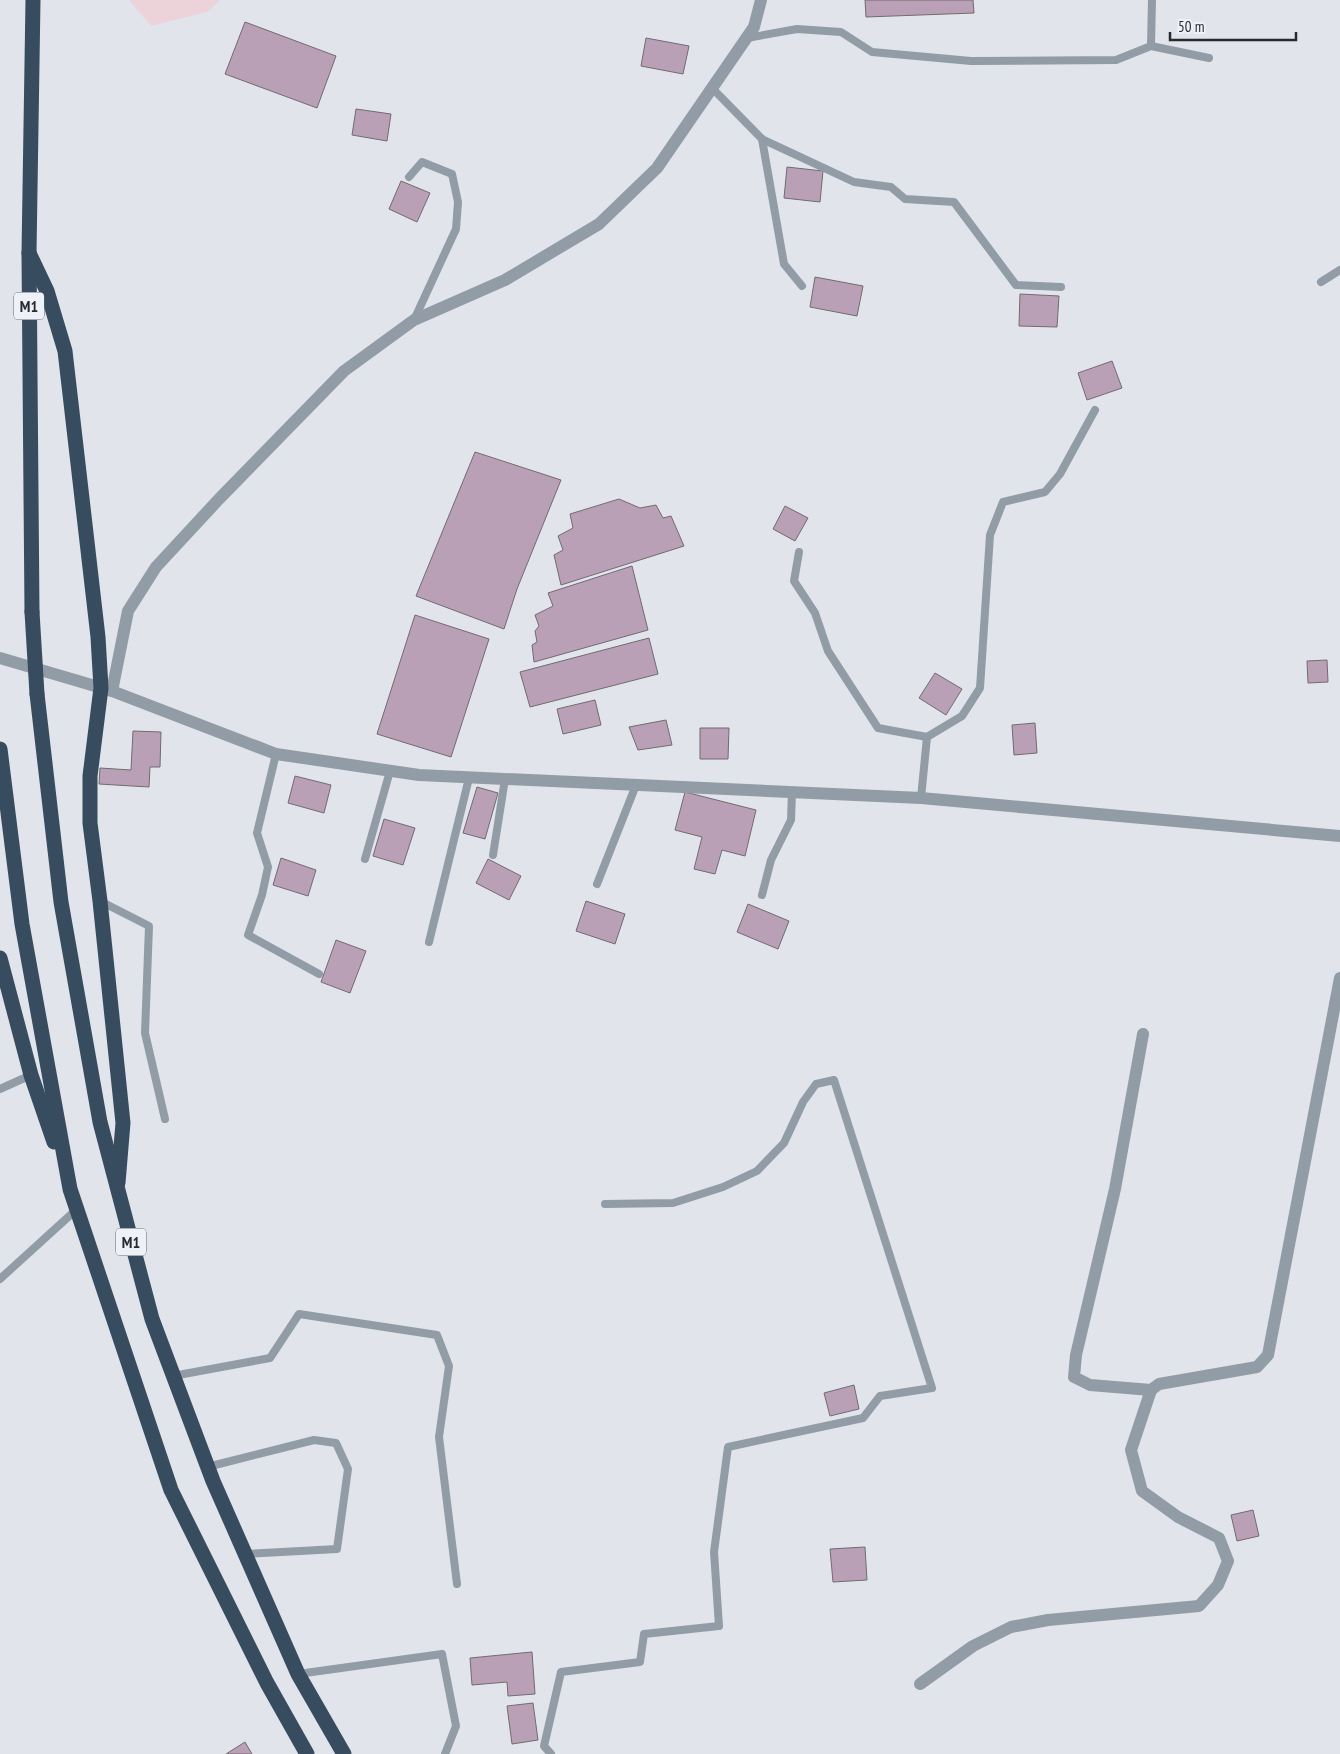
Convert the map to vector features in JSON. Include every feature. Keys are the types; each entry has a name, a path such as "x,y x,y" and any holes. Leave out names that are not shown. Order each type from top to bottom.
{"highway":[{"name":"M1","path":"33,0 29,254 32,612 37,694 61,902 100,1122 152,1319 207,1467 298,1674 344,1754"},
{"path":"29,254 47,291 64,351 98,637 107,690 89,799 123,1123 122,1159 117,1187"},
{"name":"M1","path":"0,749 22,924 70,1189 171,1490 266,1683 307,1754"},
{"path":"0,958 31,1075 70,1189"}],"street":[{"path":"107,690 128,611 156,567 344,371 414,320 505,280 599,224 657,168 754,27 761,0"},
{"path":"0,658 107,690 276,754 419,775 921,798 1340,836"},
{"path":"920,1684 973,1646 1011,1626 1048,1620 1199,1606 1218,1585 1228,1561 1219,1538 1178,1517 1142,1491 1131,1450 1151,1390 1159,1384 1257,1367 1268,1355 1340,978"},
{"path":"1143,1034 1115,1189 1076,1355 1074,1377 1090,1385 1112,1389 1151,1390"}],"lane":[{"path":"1151,46 1152,0"},
{"path":"746,38 797,29 841,32 872,52 971,61 1116,60 1151,46 1209,58"},
{"path":"713,89 762,138 854,182 890,187 905,199 954,202 1016,285 1062,288"},
{"path":"762,138 784,264 802,286"},
{"path":"409,176 422,162 452,174 458,202 456,229 414,320"},
{"path":"1321,282 1340,270"},
{"path":"799,552 794,581 815,612 828,651 878,728 927,737 962,716 980,688 990,535 1003,502 1045,492 1060,474 1095,410"},
{"path":"921,798 927,737"},
{"path":"276,754 258,832 268,867 262,895 248,935 319,974"},
{"path":"365,858 390,771"},
{"path":"429,942 469,778"},
{"path":"493,855 505,779"},
{"path":"597,884 636,785"},
{"path":"762,895 771,860 791,820 792,792"},
{"path":"100,901 149,926 145,1033 165,1119"},
{"path":"0,1090 31,1075"},
{"path":"551,1754 544,1746 561,1672 640,1662 644,1634 719,1626 714,1552 728,1448 863,1418 880,1396 932,1388 834,1080 816,1084 803,1102 784,1143 757,1171 724,1187 674,1203 605,1204"},
{"path":"0,1278 77,1209"},
{"path":"173,1376 270,1358 298,1314 437,1335 450,1366 439,1437 457,1584"},
{"path":"207,1467 314,1440 336,1443 348,1468 337,1549 245,1554"},
{"path":"298,1674 442,1654 456,1726 445,1754"}],"shaded area":[{"path":"129,0 220,0 207,12 151,26"}],"building":[{"path":"865,0 973,0 974,13 866,17"},
{"path":"245,22 336,56 317,108 225,74"},
{"path":"646,38 689,46 683,74 641,66"},
{"path":"356,109 391,114 387,141 352,135"},
{"path":"787,167 823,171 820,202 784,198"},
{"path":"401,181 430,193 417,222 389,209"},
{"path":"815,277 863,286 857,316 810,307"},
{"path":"1020,294 1059,296 1057,327 1019,326"},
{"path":"1112,361 1122,388 1087,400 1078,373"},
{"path":"475,452 561,480 517,589 504,629 416,596"},
{"path":"619,499 640,508 656,505 663,518 671,516 684,546 561,585 554,555 563,550 558,536 573,528 570,514"},
{"path":"785,506 808,518 795,541 773,529"},
{"path":"632,566 648,630 534,662 532,645 537,642 535,631 539,626 535,615 553,606 548,593"},
{"path":"415,615 489,639 451,757 377,734"},
{"path":"649,638 658,674 530,707 520,672"},
{"path":"1327,660 1328,682 1308,683 1307,661"},
{"path":"935,673 962,689 946,715 919,698"},
{"path":"595,700 601,725 563,734 557,709"},
{"path":"666,720 672,745 638,750 629,727"},
{"path":"1035,723 1037,753 1014,755 1012,725"},
{"path":"700,728 729,728 728,759 700,759"},
{"path":"133,731 161,732 160,767 150,767 149,787 99,784 100,768 131,770"},
{"path":"295,776 331,785 324,813 288,803"},
{"path":"477,787 498,793 485,839 463,833"},
{"path":"685,792 756,810 745,856 722,850 715,874 694,869 702,837 675,830"},
{"path":"384,819 415,828 403,865 373,856"},
{"path":"281,858 316,870 308,896 273,885"},
{"path":"488,859 521,876 509,900 476,883"},
{"path":"586,901 625,914 615,944 576,931"},
{"path":"748,904 789,921 778,949 737,932"},
{"path":"336,940 366,951 350,993 321,982"},
{"path":"854,1385 859,1409 830,1416 824,1393"},
{"path":"1253,1510 1259,1536 1237,1541 1231,1515"},
{"path":"865,1547 867,1580 833,1582 830,1549"},
{"path":"532,1652 535,1694 508,1696 507,1682 472,1685 470,1658"},
{"path":"533,1703 538,1740 512,1744 507,1706"},
{"path":"245,1742 252,1754 226,1754"}]}
